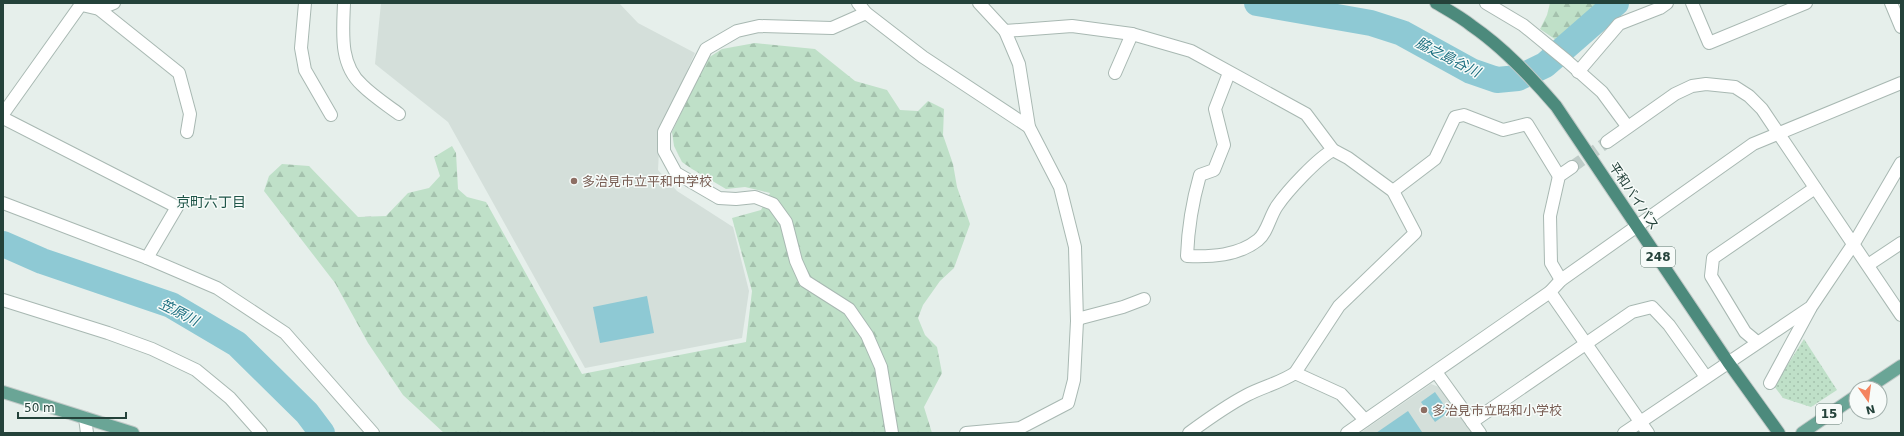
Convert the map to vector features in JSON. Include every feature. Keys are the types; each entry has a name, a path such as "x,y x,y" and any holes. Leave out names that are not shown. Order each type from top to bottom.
{"highway":[{"name":"平和バイパス","path":"1436,3 1473,26 1509,56 1556,106 1728,362 1779,433"}],"main road":[{"path":"1880,380 1901,366"},
{"path":"3,392 133,433"},
{"name":"15","path":"1802,433 1848,401"}],"street":[{"path":"99,9 114,3"},
{"path":"305,3 301,48 305,70 331,115"},
{"path":"344,3 342,40 348,67 361,85 399,114"},
{"path":"858,3 866,13 923,58 1029,127"},
{"path":"966,433 1020,428 1068,403 1074,380 1077,321 1075,247 1060,187 1029,127 1019,64 1005,31 979,3"},
{"path":"1578,72 1619,24 1660,8 1667,3"},
{"path":"1692,3 1709,44 1806,3"},
{"path":"1891,3 1901,27"},
{"path":"3,114 82,4 99,9 179,73 190,114 187,132"},
{"path":"1491,4 1523,25 1602,92 1627,126"},
{"path":"866,13 832,28 759,26 737,31 706,49 664,132 664,151 676,173 719,198 736,199 755,197 773,204 786,222 796,262 805,281 849,310 867,335 881,367 892,433"},
{"path":"1005,31 1072,26 1132,34 1191,51 1306,114 1333,150 1348,158 1392,191 1415,233 1339,306 1295,373 1285,379 1247,395 1214,414 1189,433"},
{"path":"1115,73 1132,34"},
{"path":"1229,73 1215,109 1224,145 1214,170 1200,175 1192,202 1188,230 1187,256 1206,257 1223,254 1241,250 1259,240 1277,206 1321,156 1333,150"},
{"path":"1347,433 1550,292 1562,280 1748,147 1901,83"},
{"path":"1607,142 1627,126 1675,94 1692,86 1706,84 1735,88 1749,96 1762,109 1901,315"},
{"path":"1392,191 1435,159 1455,117 1464,115 1503,130 1527,124 1559,176"},
{"path":"3,118 177,207 147,258"},
{"path":"1770,383 1811,307 1853,244 1901,163"},
{"path":"1562,280 1551,263 1550,216 1559,176 1572,167"},
{"path":"1757,342 1745,332 1712,276 1713,258 1816,188"},
{"path":"3,203 147,258 217,288 285,333 373,433"},
{"path":"1868,265 1901,243"},
{"path":"1550,292 1587,343 1648,433"},
{"path":"1077,321 1081,318 1123,307 1144,299"},
{"path":"3,300 108,333 152,349 196,370 230,398 261,433"},
{"path":"1472,422 1632,312 1652,307 1669,325 1706,377"},
{"path":"1624,433 1811,307"},
{"path":"1436,372 1480,433"},
{"path":"1295,373 1341,394 1365,420"},
{"path":"85,418 87,433"}],"shaded area":[{"name":"多治見市立平和中学校","path":"381,3 619,3 638,23 695,53 660,132 658,170 677,191 733,227 749,291 742,338 585,368 448,122 375,64"},
{"name":"多治見市立昭和小学校","path":"1431,384 1439,387 1472,433 1360,433"}],"green space":[{"path":"1550,3 1603,3 1559,42 1540,29 1547,15"},
{"path":"755,43 815,49 855,81 887,90 900,110 918,111 928,101 944,109 943,135 953,164 957,187 970,224 954,268 940,281 923,305 918,318 925,335 937,347 942,373 924,407 932,433 444,433 403,395 368,343 335,283 264,191 269,176 282,164 309,166 358,217 386,216 408,193 429,188 440,176 434,157 452,146 456,153 458,189 467,197 486,202 582,374 746,342 752,291 732,218 761,210 770,193 745,187 726,189 692,169 682,162 674,146 672,132 708,58 722,49"},
{"path":"1804,339 1837,390 1811,407 1783,398 1774,386"}],"water":[{"path":"647,296 654,333 600,343 593,307"},
{"path":"1435,392 1449,412 1435,422 1421,402"},
{"path":"1408,411 1422,432 1421,433 1376,433"}],"waterway":[{"name":"脇之島谷川","path":"1257,3 1371,23 1402,33 1471,71 1497,80 1518,78 1545,65 1616,3"},
{"name":"笠原川","path":"3,244 42,261 171,305 237,344 307,413 322,433"}],"tunnel":[{"path":"1572,167 1607,142"}],"place":[{"name":"多治見市立平和中学校","path":"574,181"},
{"name":"多治見市立昭和小学校","path":"1424,410"}],"district":[{"name":"京町六丁目","path":"211,202"}]}
